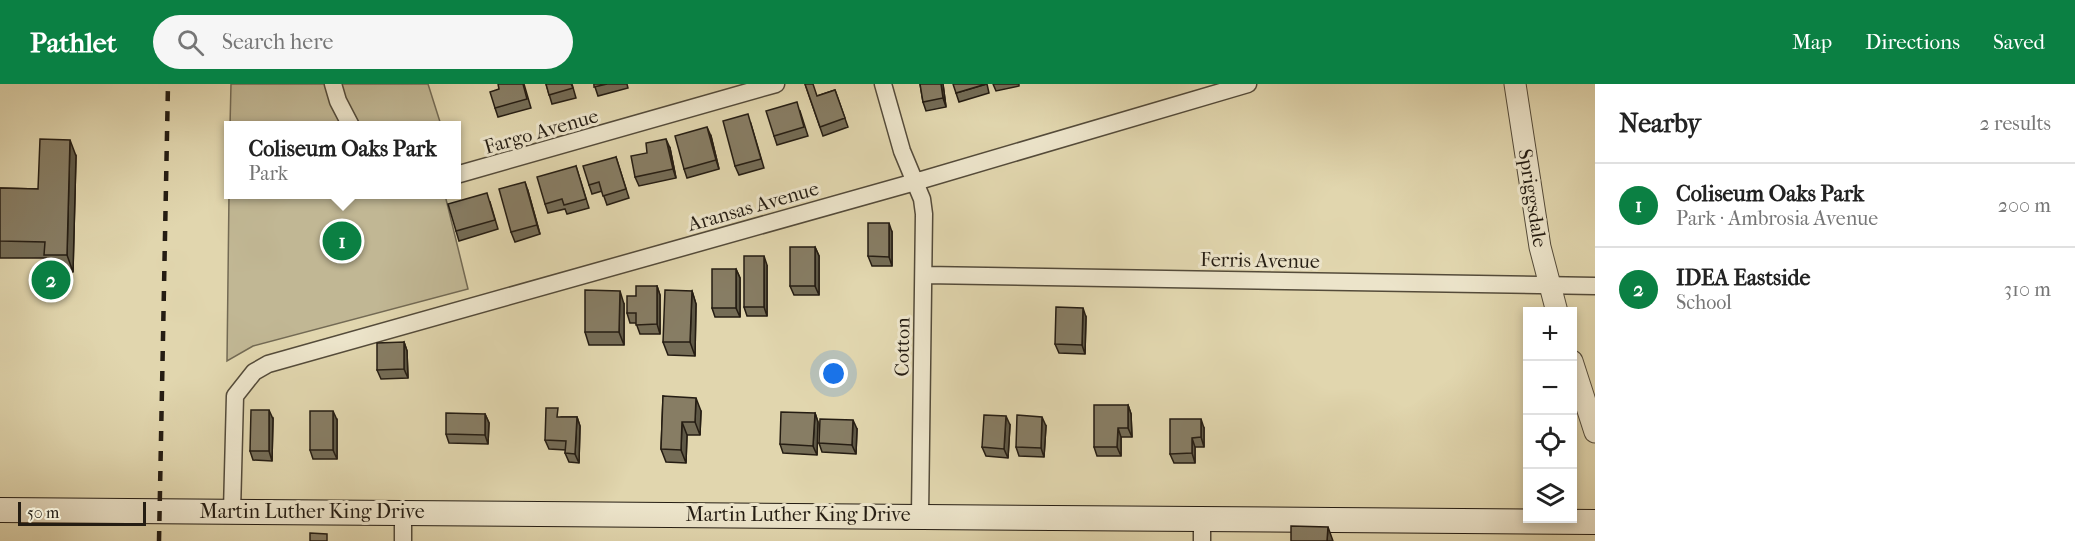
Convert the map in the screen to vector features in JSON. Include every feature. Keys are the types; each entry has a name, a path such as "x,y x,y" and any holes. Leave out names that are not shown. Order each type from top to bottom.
{"main road":[{"name":"Martin Luther King Drive","path":"0,510 1202,517 1595,522"}],"street":[{"path":"333,84 338,101 348,121"},
{"name":"Fargo Avenue","path":"461,175 776,84"},
{"name":"Cotton","path":"883,84 902,151 915,182 924,214 925,275 920,515"},
{"name":"Aransas Avenue","path":"232,511 235,396 254,372 268,364 915,182 1248,84"},
{"name":"Spriggsdale","path":"1515,84 1540,247 1556,307"},
{"name":"Ferris Avenue","path":"925,275 1595,286"},
{"path":"1577,376 1595,432"},
{"path":"403,541 404,511"},
{"path":"1202,517 1202,541"}],"shaded area":[{"path":"231,84 428,84 440,121 230,121"},
{"path":"229,199 446,199 468,289 253,346 227,361"}],"building":[{"path":"498,84 523,84 527,99 495,108 490,92 499,89"},
{"path":"546,84 571,84 573,88 549,95"},
{"path":"805,84 813,84 817,96 835,90 845,118 820,127"},
{"path":"920,84 941,84 943,98 923,102"},
{"path":"953,84 986,84 956,93"},
{"path":"797,102 804,127 774,136 766,111"},
{"path":"748,114 761,159 735,166 723,121"},
{"path":"707,127 716,160 684,169 675,136"},
{"path":"40,139 70,140 67,255 44,255 45,242 0,241 0,188 38,189"},
{"path":"666,139 673,169 635,177 631,156 647,153 646,143"},
{"path":"616,157 626,189 603,196 599,182 589,185 583,166"},
{"path":"576,166 586,199 564,205 562,199 545,204 537,177"},
{"path":"525,182 537,225 511,232 499,189"},
{"path":"487,193 495,220 456,231 448,204"},
{"path":"868,223 889,223 889,257 868,256"},
{"path":"790,247 815,247 815,286 790,286"},
{"path":"744,256 764,256 764,307 744,307"},
{"path":"712,269 736,269 736,308 712,308"},
{"path":"636,286 657,286 657,324 636,325 636,313 627,313 627,296 636,296"},
{"path":"585,290 620,291 619,332 585,332"},
{"path":"665,290 692,291 690,342 663,342"},
{"path":"1056,307 1083,308 1082,345 1055,344"},
{"path":"404,342 404,369 377,370 377,343"},
{"path":"663,396 696,398 695,422 682,422 681,450 661,449"},
{"path":"1094,405 1128,405 1128,428 1118,428 1117,447 1094,447"},
{"path":"546,408 558,408 557,417 577,417 575,454 565,453 566,441 545,440"},
{"path":"251,410 269,410 269,451 250,451"},
{"path":"310,411 333,411 333,450 310,450"},
{"path":"781,412 815,413 813,446 780,444"},
{"path":"446,413 485,414 485,435 446,434"},
{"path":"984,415 1006,416 1004,449 982,447"},
{"path":"1017,415 1042,417 1041,448 1016,447"},
{"path":"820,419 853,420 852,445 819,443"},
{"path":"1170,419 1201,419 1201,437 1192,438 1192,453 1170,454"},
{"path":"1291,526 1328,527 1327,541 1291,541"},
{"path":"310,533 327,534 327,541 310,541"}],"railway":[{"path":"159,541 168,84"}],"place":[{"name":"Coliseum Oaks Park","path":"342,241"},
{"name":"IDEA Eastside","path":"51,280"}]}
